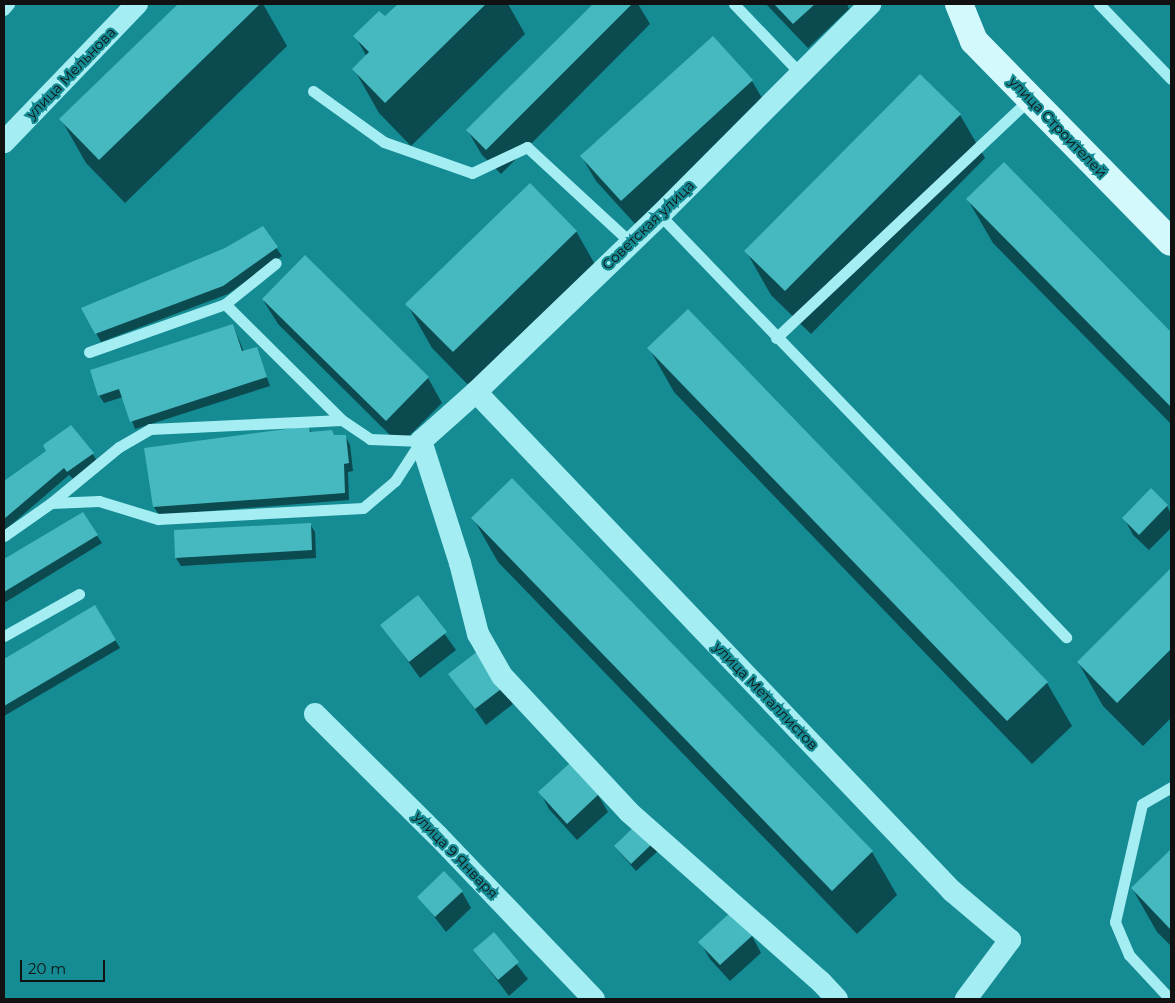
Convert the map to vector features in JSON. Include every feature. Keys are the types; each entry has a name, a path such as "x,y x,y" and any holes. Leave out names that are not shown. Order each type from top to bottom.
{"main road":[{"name":"улица Строителей","path":"959,4 974,41 1171,242"}],"street":[{"name":"улица Мельнова","path":"4,142 137,4"},
{"name":"Советская улица","path":"421,441 476,392 660,215 799,72 870,4"},
{"name":"улица Металлистов","path":"476,392 952,891 1010,940 966,999"},
{"path":"421,441 460,563 478,634 502,676 629,812 837,999"},
{"name":"улица 9 Января","path":"315,714 438,836 594,999"}],"lane":[{"path":"4,10 9,4"},
{"path":"734,4 799,72"},
{"path":"1099,4 1171,79"},
{"path":"312,91 384,142 472,173 527,147 630,243"},
{"path":"776,338 1030,99"},
{"path":"660,215 776,338 1066,637"},
{"path":"89,352 226,304 276,263"},
{"path":"226,304 342,420 370,439 421,441"},
{"path":"4,536 51,503 119,448 150,429 342,420"},
{"path":"51,503 99,501 158,519 363,508 395,480 421,441"},
{"path":"4,636 79,594"},
{"path":"1170,999 1129,955 1115,922 1142,804 1171,787"}],"building":[{"path":"178,4 260,4 99,160 59,119"},
{"path":"398,4 486,4 385,103 352,69 369,52 353,36 379,11 385,16"},
{"path":"593,4 632,4 486,150 466,130"},
{"path":"774,4 815,4 793,24"},
{"path":"713,36 753,80 621,201 580,156"},
{"path":"920,74 961,114 785,291 744,251"},
{"path":"1004,162 1171,332 1171,407 966,199"},
{"path":"530,183 577,231 453,352 405,304"},
{"path":"263,226 278,247 223,286 95,334 81,308 225,248"},
{"path":"305,255 429,377 386,421 262,299"},
{"path":"688,309 1048,682 1007,721 647,348"},
{"path":"233,324 242,351 257,347 267,377 130,422 119,389 98,396 90,370"},
{"path":"71,425 94,453 67,472 64,468 4,519 4,481 46,451 43,445"},
{"path":"309,426 310,432 332,430 334,435 346,435 349,463 344,464 345,493 153,507 144,448"},
{"path":"512,478 873,851 832,891 471,518"},
{"path":"1151,488 1168,505 1139,535 1122,518"},
{"path":"83,512 98,535 4,592 4,559"},
{"path":"311,523 312,550 175,558 174,530"},
{"path":"1171,568 1171,649 1117,703 1077,662"},
{"path":"418,595 447,632 409,662 380,625"},
{"path":"95,605 116,640 4,706 4,659"},
{"path":"478,651 505,686 475,709 448,674"},
{"path":"570,763 599,794 567,824 538,792"},
{"path":"637,824 654,842 631,864 614,846"},
{"path":"1171,849 1171,930 1131,888"},
{"path":"444,871 463,891 435,917 417,897"},
{"path":"731,912 753,935 720,965 698,942"},
{"path":"494,932 519,962 498,980 473,950"}]}
